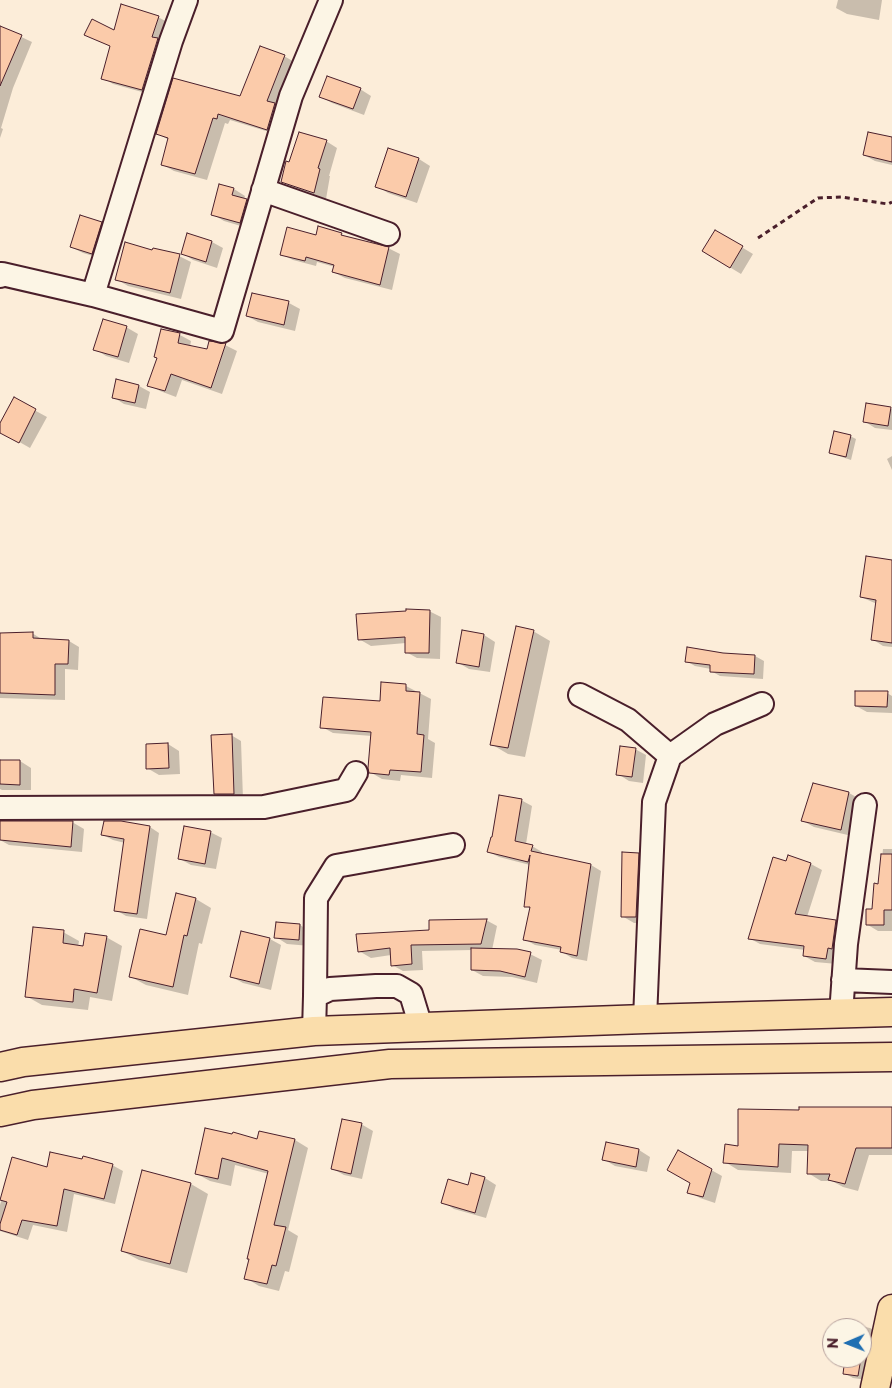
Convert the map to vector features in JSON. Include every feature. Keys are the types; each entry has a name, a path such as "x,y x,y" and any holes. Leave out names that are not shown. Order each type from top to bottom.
{"main road":[{"path":"0,1067 23,1062 314,1031 646,1018 892,1012"},
{"path":"0,1112 33,1105 390,1064 892,1057"},
{"path":"875,1388 892,1310"}],"street":[{"path":"93,295 171,41 186,0"},
{"path":"0,276 2,274 93,295 222,331 290,96 331,0"},
{"path":"263,190 388,234"},
{"path":"580,695 628,720 670,756"},
{"path":"646,1018 654,802 670,756 715,724 762,704"},
{"path":"0,808 264,807 346,790 356,773"},
{"path":"841,1014 846,944 865,805"},
{"path":"314,1031 316,898 336,866 453,845"},
{"path":"843,980 892,982"},
{"path":"315,996 330,989 397,986 411,994 421,1027"}],"path":[{"path":"758,238 818,198 841,197 888,204 892,202"}],"building":[{"path":"121,4 159,16 152,37 158,38 142,90 101,79 110,46 84,35 92,19 114,30"},
{"path":"0,26 22,35 0,86"},
{"path":"260,46 285,55 267,101 275,103 267,130 218,114 217,119 213,118 195,174 161,165 168,138 156,134 173,78 240,96"},
{"path":"327,76 361,88 353,109 319,97"},
{"path":"299,132 327,140 318,168 320,169 314,193 281,182 286,161 289,162"},
{"path":"868,132 892,137 892,162 863,155"},
{"path":"388,148 419,158 406,197 375,187"},
{"path":"219,184 234,188 232,195 247,199 240,223 211,215"},
{"path":"80,215 102,222 92,254 70,247"},
{"path":"318,226 342,233 341,235 389,247 380,285 332,272 334,265 306,257 305,261 280,255 287,227 316,235"},
{"path":"715,230 743,246 730,268 702,251"},
{"path":"187,233 212,241 206,262 181,254"},
{"path":"125,242 152,250 153,248 180,254 170,293 115,280"},
{"path":"252,293 289,301 284,325 246,316"},
{"path":"103,319 127,326 118,357 93,350"},
{"path":"161,329 180,333 178,343 207,349 209,341 226,343 211,388 171,374 165,391 147,386 157,358 154,357"},
{"path":"116,379 139,385 135,403 112,398"},
{"path":"14,397 36,409 19,443 0,433 0,423"},
{"path":"866,403 891,407 888,426 863,422"},
{"path":"834,431 851,435 846,457 829,453"},
{"path":"866,556 892,560 892,643 871,640 876,600 860,597"},
{"path":"406,609 430,610 429,653 405,653 405,637 358,640 356,614 406,611"},
{"path":"516,626 534,630 508,748 490,745"},
{"path":"462,630 484,634 479,667 456,663"},
{"path":"33,632 33,638 69,640 68,664 55,664 55,695 0,693 0,633"},
{"path":"687,647 723,653 755,655 754,674 710,672 710,665 685,662"},
{"path":"381,682 406,684 406,691 420,692 417,734 424,735 421,772 390,770 389,775 369,773 371,732 320,728 323,697 380,701"},
{"path":"855,691 888,691 887,707 855,706"},
{"path":"232,734 234,794 214,794 211,735"},
{"path":"168,743 169,768 146,769 146,744"},
{"path":"620,746 636,748 632,777 616,775"},
{"path":"0,760 20,760 20,785 0,784"},
{"path":"813,783 849,792 841,830 801,821"},
{"path":"499,795 522,799 515,841 533,845 531,851 591,864 577,956 560,952 561,947 523,940 530,907 524,907 530,855 528,862 487,852 492,837"},
{"path":"0,821 73,821 71,847 0,840"},
{"path":"104,821 121,821 150,826 137,914 114,911 124,839 101,835"},
{"path":"184,826 211,831 205,864 178,859"},
{"path":"622,852 639,853 636,917 621,917"},
{"path":"881,854 892,854 892,910 884,910 884,925 866,925 866,909 872,909 874,883 878,884"},
{"path":"788,855 811,863 795,914 836,920 832,949 828,948 826,959 803,956 804,946 748,939 773,857 786,861"},
{"path":"176,893 196,898 187,936 184,935 173,987 129,977 140,929 166,935"},
{"path":"487,919 481,944 411,945 412,964 391,966 390,948 358,952 356,934 429,930 429,920"},
{"path":"276,922 300,924 299,940 274,938"},
{"path":"33,927 64,930 63,943 83,946 85,933 107,936 97,993 74,989 73,1002 25,997"},
{"path":"241,931 270,938 259,984 230,977"},
{"path":"471,948 517,949 531,952 525,977 500,971 471,970"},
{"path":"799,1107 892,1107 892,1148 856,1148 845,1184 828,1180 830,1174 807,1174 808,1145 779,1144 778,1167 723,1163 725,1144 738,1146 738,1109 799,1110"},
{"path":"342,1119 362,1123 351,1174 331,1169"},
{"path":"205,1128 232,1134 233,1132 257,1139 259,1131 295,1139 274,1225 286,1227 276,1266 272,1265 267,1284 244,1279 268,1171 222,1158 218,1179 195,1174"},
{"path":"606,1142 639,1149 636,1167 602,1160"},
{"path":"678,1150 712,1169 703,1197 687,1193 690,1183 667,1170"},
{"path":"50,1152 82,1159 83,1156 113,1164 104,1199 64,1189 57,1226 22,1220 17,1235 0,1230 7,1202 0,1200 12,1157 47,1167"},
{"path":"142,1170 191,1183 170,1264 121,1251"},
{"path":"471,1173 485,1177 475,1213 441,1203 448,1179 468,1185"},
{"path":"844,1368 859,1368 858,1376 843,1374"}]}
